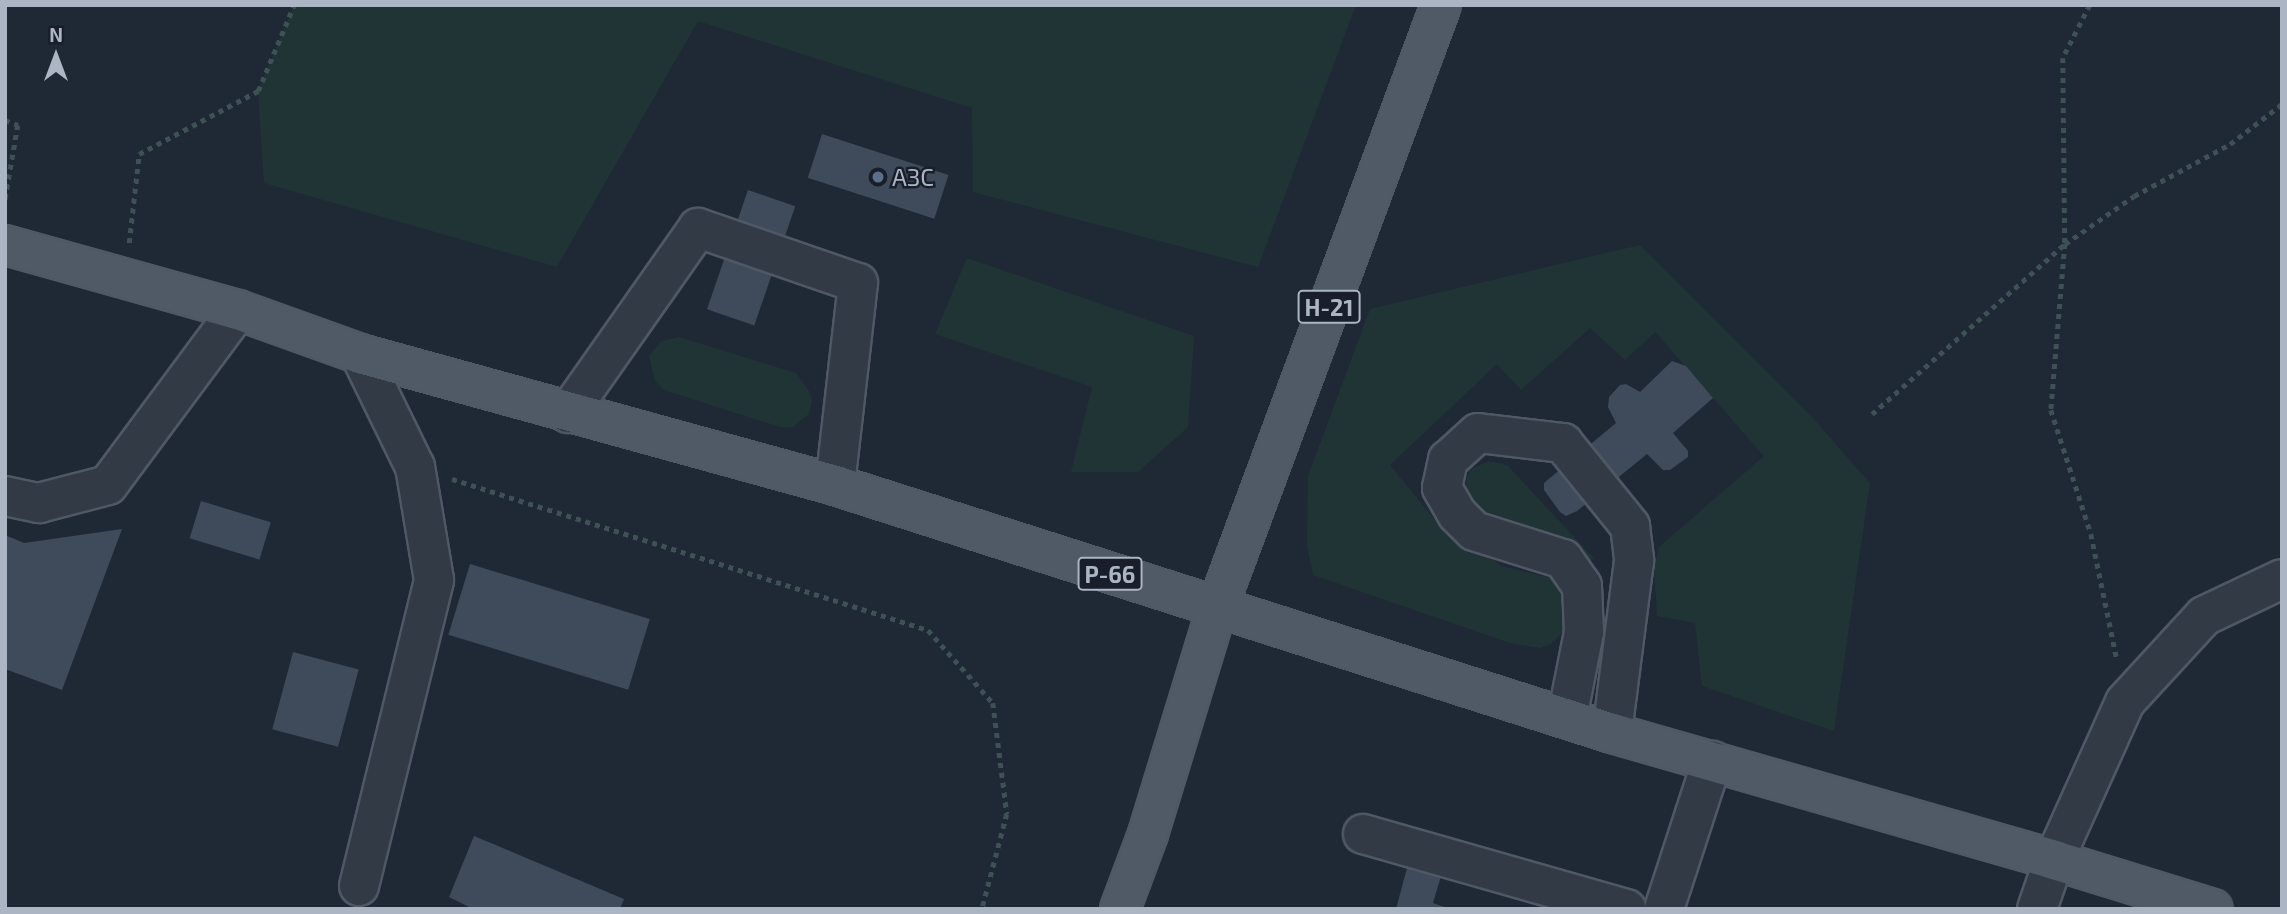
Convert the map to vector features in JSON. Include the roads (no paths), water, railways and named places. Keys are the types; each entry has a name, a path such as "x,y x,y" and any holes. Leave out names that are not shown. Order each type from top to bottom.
{"main road":[{"name":"Н-21","path":"1119,909 1148,834 1217,608 1441,5"},
{"name":"Р-66","path":"5,245 238,310 360,354 835,485 1612,733 2054,860 2213,909"}],"street":[{"path":"568,413 698,228 858,283 835,485"},
{"path":"5,496 38,503 108,485 238,310"},
{"path":"359,886 434,580 415,467 360,354"},
{"path":"1567,718 1584,632 1582,586 1563,559 1474,531 1457,514 1442,488 1448,460 1478,433 1563,443 1630,526 1634,561 1612,733"},
{"path":"2037,909 2054,860 2125,702 2204,615 2282,579"},
{"path":"1664,909 1712,761"},
{"path":"1363,834 1627,909"}],"place":[{"name":"АЗС","path":"878,177"}]}
